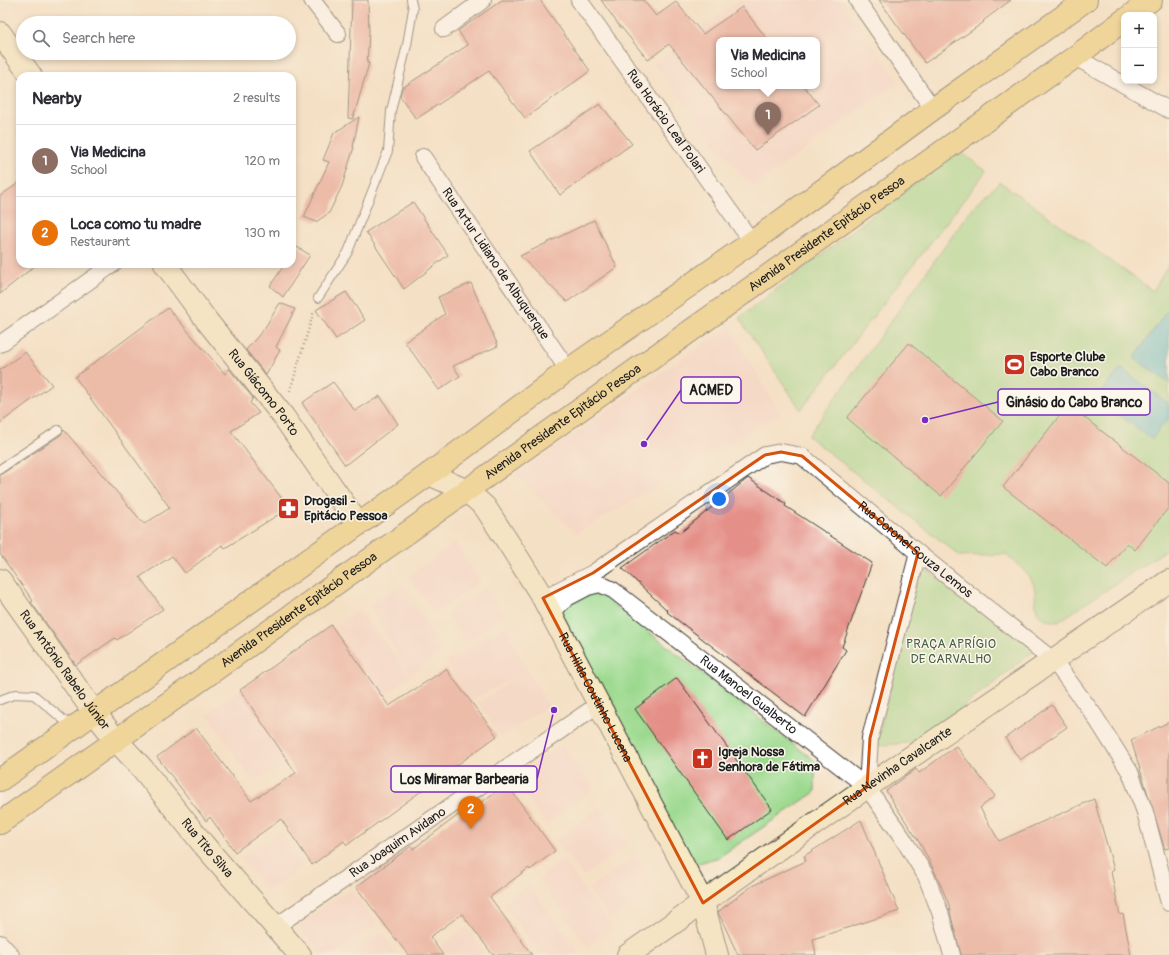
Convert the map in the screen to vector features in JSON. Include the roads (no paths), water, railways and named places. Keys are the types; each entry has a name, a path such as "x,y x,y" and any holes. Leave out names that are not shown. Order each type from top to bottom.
{"main road":[{"path":"0,780 429,474 568,370 752,242 933,109 1086,0"},
{"path":"1135,12 1151,0"},
{"name":"Avenida Presidente Epitácio Pessoa","path":"0,822 467,491 1075,57 1121,22"}],"street":[{"path":"312,0 338,34"},
{"path":"444,29 483,0"},
{"name":"Rua Horácio Leal Polari","path":"579,0 752,242"},
{"path":"857,0 933,109"},
{"path":"0,33 16,55"},
{"path":"1075,57 1169,110"},
{"path":"19,60 28,72"},
{"name":"Rua Artur Lidiano de Albuquerque","path":"423,157 568,370"},
{"path":"0,344 107,268"},
{"name":"Rua Giácomo Porto","path":"168,268 207,321 283,416 358,524"},
{"name":"Rua Coronel Souza Lemos","path":"543,598 593,573 765,455 781,452 802,456 918,553 1054,661 1094,715 1130,772 1145,812 1169,903"},
{"name":"Rua Hilda Coutinho Lucena","path":"429,474 467,491 485,507 543,598 703,903 717,955"},
{"path":"867,787 870,738 918,553"},
{"path":"608,562 606,571 613,590"},
{"name":"Rua Antônio Rabelo Júnior","path":"0,580 94,712 116,740"},
{"name":"Rua Nevinha Cavalcante","path":"628,955 867,787 1054,661 1169,581"},
{"name":"Rua Manoel Gualberto","path":"554,618 557,607 567,598 588,587 600,584 613,590 867,787 902,837 926,876 940,912 952,955"},
{"name":"Rua Joaquim Avidano","path":"274,927 599,704"},
{"name":"Rua Tito Silva","path":"116,740 142,768 274,927 300,955"},
{"path":"0,943 11,955"}],"lane":[{"path":"318,298 348,252 388,151 391,111 407,45 413,9 411,0"},
{"path":"0,469 58,430"},
{"path":"0,700 16,694 34,696 73,728"}],"water":[{"path":"1166,312 1169,315 1169,383 1134,358"},
{"path":"1121,368 1169,404 1169,417 1152,439 1096,398"}],"place":[{"name":"Via Medicina","path":"768,135"},
{"name":"Esporte Clube Cabo Branco","path":"1015,364"},
{"name":"Ginásio do Cabo Branco","path":"925,420"},
{"name":"ACMED","path":"644,444"},
{"name":"Drogasil - Epitácio Pessoa","path":"289,508"},
{"name":"Los Miramar Barbearia","path":"554,710"},
{"name":"Igreja Nossa Senhora de Fátima","path":"703,759"},
{"name":"Loca como tu madre","path":"471,829"}],"park label":[{"name":"PRAÇA APRÍGIO DE CARVALHO","path":"951,652"}]}
